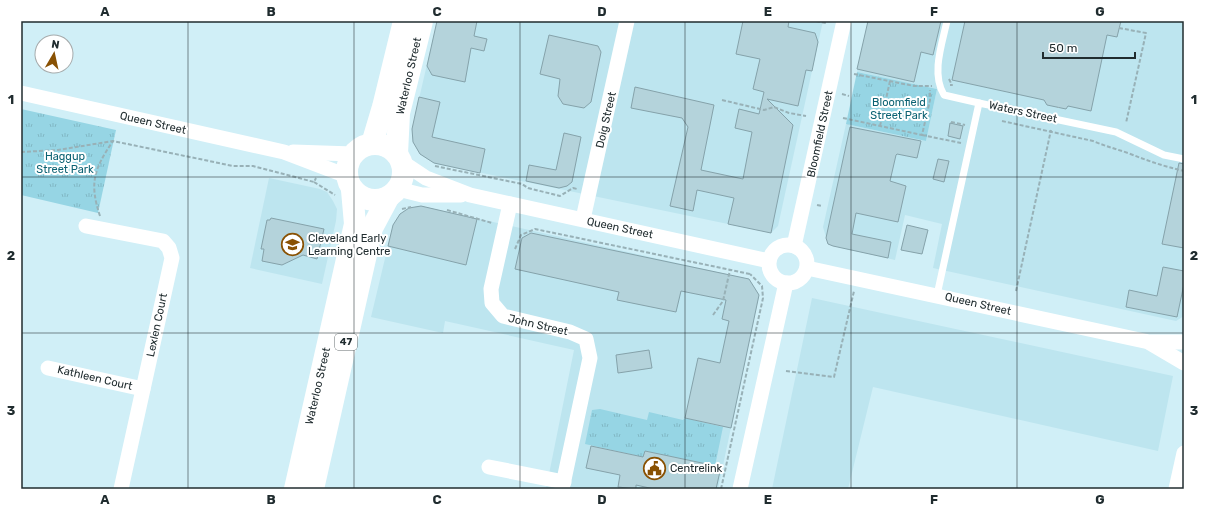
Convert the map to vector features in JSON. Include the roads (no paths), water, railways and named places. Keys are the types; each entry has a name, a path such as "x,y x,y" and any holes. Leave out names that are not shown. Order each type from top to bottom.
{"highway":[{"name":"Waterloo Street","path":"372,144 383,107 404,21"},
{"name":"Waterloo Street","path":"400,158 399,113 422,21"},
{"path":"353,154 359,149 372,144 390,148 400,158"},
{"name":"47","path":"349,183 346,168 353,154"},
{"name":"47","path":"395,200 404,171 400,158"},
{"name":"Waterloo Street","path":"295,489 355,224 349,183"},
{"path":"349,183 365,199 395,200"},
{"name":"Waterloo Street","path":"313,489 372,228 395,200"}],"street":[{"name":"Doig Street","path":"583,220 627,21"},
{"name":"Bloomfield Street","path":"794,246 844,21"},
{"name":"Queen Street","path":"21,94 284,152 319,166 349,183"},
{"name":"Queen Street","path":"284,152 353,154"},
{"name":"Queen Street","path":"400,158 426,178 470,195 769,261"},
{"name":"Queen Street","path":"395,200 422,195 470,195"},
{"name":"John Street","path":"510,204 491,289 492,303 503,316 570,332 586,339 590,358 563,486"},
{"name":"Lexlen Court","path":"86,226 152,237 163,241 169,248 172,258 121,489"},
{"path":"781,246 794,246 803,252 806,257 807,268 805,273 797,281 786,283 774,278 771,273 769,261 776,250 781,246"},
{"name":"Queen Street","path":"807,268 1149,342 1184,342"},
{"path":"740,489 786,283"},
{"name":"Queen Street","path":"1149,342 1184,363"},
{"name":"Kathleen Court","path":"48,368 143,389"},
{"path":"1176,489 1184,453"},
{"path":"489,467 563,486"}],"lane":[{"path":"947,21 939,60 938,86 944,95 979,103"},
{"name":"Waters Street","path":"937,295 979,103 1116,132 1164,155 1184,159"}],"place":[{"name":"Cleveland Early Learning Centre","path":"293,244"},
{"name":"Centrelink","path":"654,468"}],"park label":[{"name":"Bloomfield Street Park","path":"899,108"},
{"name":"Haggup Street Park","path":"65,162"}]}
